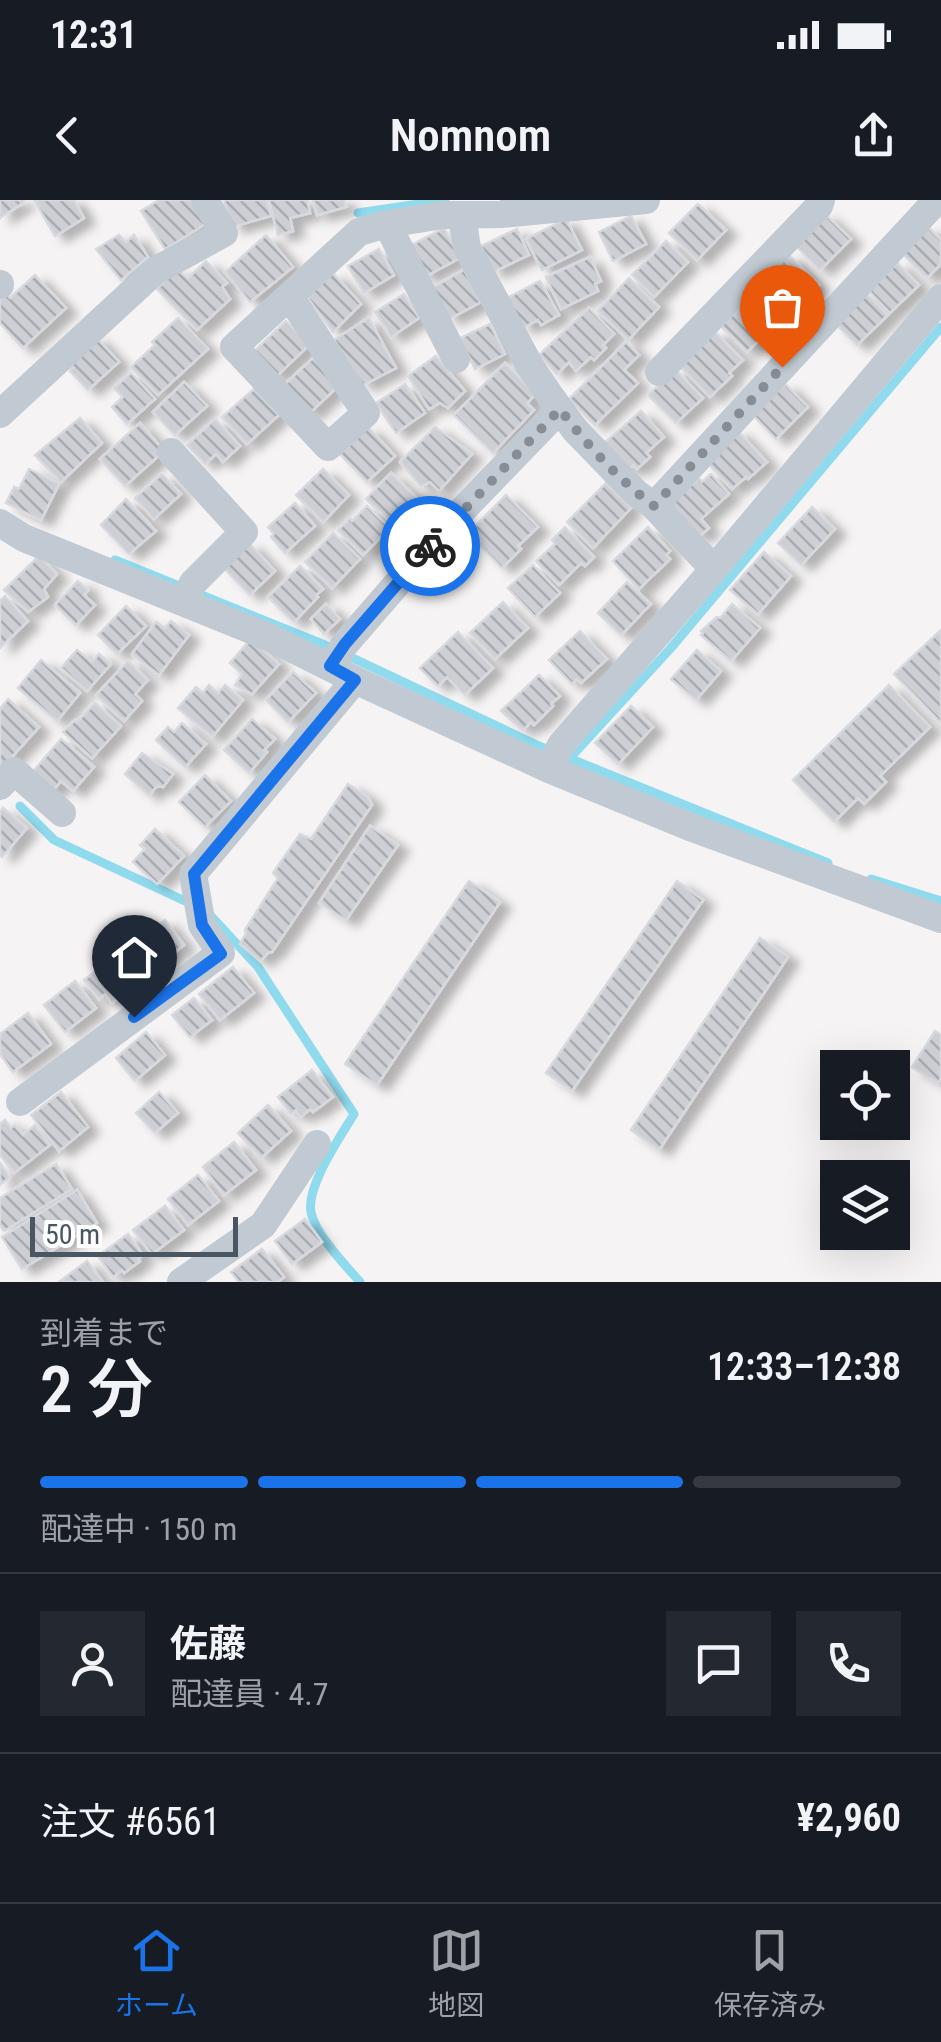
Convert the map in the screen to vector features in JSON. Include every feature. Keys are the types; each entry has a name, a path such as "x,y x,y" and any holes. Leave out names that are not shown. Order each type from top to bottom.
{"street":[{"path":"0,414 155,271 224,232 205,200"},
{"path":"290,298 366,414 328,446 234,346 359,232 387,224 501,207 646,200"},
{"path":"659,372 820,206 821,200"},
{"path":"654,506 937,200"},
{"path":"462,215 466,248 530,366 560,409 575,430 714,569"},
{"path":"387,224 456,359"},
{"path":"555,757 941,298"},
{"path":"20,1102 221,954 202,925 194,874 342,662 448,525 560,409"},
{"path":"171,452 244,532 187,593"},
{"path":"0,523 24,538 187,593 555,757 690,826 941,918"},
{"path":"0,786 14,770 62,813"},
{"path":"182,1282 263,1225 317,1144"}],"building":[{"path":"0,200 23,200 24,202 0,218"},
{"path":"34,200 74,200 84,218 55,236"},
{"path":"159,200 193,200 207,223 165,249 141,211"},
{"path":"224,200 266,200 271,216 232,227"},
{"path":"269,200 307,200 310,213 290,218 293,231 278,235"},
{"path":"313,200 344,200 346,207 317,215"},
{"path":"698,204 726,230 697,260 669,233"},
{"path":"825,214 851,239 820,270 795,245"},
{"path":"631,216 646,244 613,261 599,232"},
{"path":"566,219 582,250 542,270 526,239"},
{"path":"928,227 941,240 941,264 927,278 902,253"},
{"path":"444,228 460,258 424,277 408,247"},
{"path":"517,229 529,255 493,272 481,246"},
{"path":"119,235 126,242 134,235 148,257 121,280 96,249"},
{"path":"266,235 293,267 250,302 225,272"},
{"path":"666,241 688,262 654,297 632,275"},
{"path":"379,249 394,275 364,293 348,266"},
{"path":"789,255 819,285 790,314 760,283"},
{"path":"590,257 601,281 595,284 598,291 561,309 546,277"},
{"path":"206,261 227,283 222,287 230,299 197,330 157,289 176,269 188,278"},
{"path":"897,263 919,285 890,313 869,291"},
{"path":"464,270 481,302 449,319 432,288"},
{"path":"333,273 361,304 333,332 307,297"},
{"path":"35,275 66,308 23,348 0,323 0,297 5,292 10,298"},
{"path":"629,278 659,307 628,340 598,311"},
{"path":"540,281 559,315 541,325 538,320 523,328 507,298"},
{"path":"865,292 888,315 857,345 834,322"},
{"path":"404,294 419,318 391,337 375,312"},
{"path":"754,294 779,321 747,352 721,326"},
{"path":"589,308 614,334 594,360 591,357 576,371 569,362 557,374 539,355"},
{"path":"178,318 208,349 158,395 131,367"},
{"path":"369,318 396,368 363,385 334,340"},
{"path":"286,321 309,345 275,378 253,352"},
{"path":"490,324 505,354 475,369 460,338"},
{"path":"714,331 743,360 710,397 679,365"},
{"path":"95,336 119,362 88,390 70,371 73,367 68,362"},
{"path":"626,342 639,355 624,370 638,383 595,425 569,399"},
{"path":"436,356 465,391 448,408 440,403 429,409 408,376"},
{"path":"314,357 337,387 309,414 283,386"},
{"path":"505,363 536,394 527,403 534,410 493,453 454,415"},
{"path":"675,369 703,398 676,423 648,395"},
{"path":"131,373 155,399 127,424 112,407 123,397 114,388"},
{"path":"184,382 207,406 175,435 153,412"},
{"path":"405,384 425,413 396,433 376,403"},
{"path":"785,384 808,407 776,439 753,415"},
{"path":"255,388 279,415 247,444 222,417"},
{"path":"641,411 664,437 646,453 650,457 637,469 633,465 628,470 604,443"},
{"path":"80,418 102,443 59,484 35,455"},
{"path":"215,419 240,446 223,462 216,454 205,464 187,445"},
{"path":"140,423 164,451 125,486 100,459"},
{"path":"368,427 395,456 367,482 340,454"},
{"path":"435,427 472,454 439,491 430,482 421,486 400,462"},
{"path":"737,430 767,462 732,489 705,460"},
{"path":"29,469 59,484 41,520 6,503"},
{"path":"323,469 349,495 323,522 296,495"},
{"path":"391,473 417,498 392,524 366,499"},
{"path":"162,474 181,494 154,519 135,498"},
{"path":"711,474 729,494 701,519 709,528 698,537 669,505 699,478 702,482"},
{"path":"606,483 631,508 593,548 567,522"},
{"path":"506,495 538,527 502,568 468,533"},
{"path":"126,499 156,531 129,554 101,525"},
{"path":"295,503 315,526 285,553 268,527"},
{"path":"367,506 390,528 363,555 338,530"},
{"path":"812,507 835,529 801,565 778,543"},
{"path":"565,527 594,557 585,566 581,563 559,585 536,561 555,544 552,540"},
{"path":"648,527 670,551 666,555 670,559 639,589 613,561"},
{"path":"333,533 360,559 332,588 305,562"},
{"path":"249,543 275,571 250,595 223,567"},
{"path":"764,552 791,576 758,614 730,590"},
{"path":"39,556 57,574 44,589 48,597 28,612 4,590"},
{"path":"533,565 560,593 535,617 508,588"},
{"path":"300,566 323,589 294,622 268,597"},
{"path":"78,581 88,590 84,595 95,605 76,625 55,605"},
{"path":"627,582 651,604 621,635 598,613"},
{"path":"5,596 28,621 0,648 0,601"},
{"path":"503,602 528,628 495,659 470,633"},
{"path":"326,604 340,619 324,634 311,619"},
{"path":"732,604 760,628 731,661 701,631"},
{"path":"126,606 146,626 117,654 98,635"},
{"path":"171,621 189,635 159,675 132,654 156,622 165,628"},
{"path":"941,630 941,723 894,674"},
{"path":"580,631 607,659 581,683 577,679 572,684 549,660"},
{"path":"458,632 493,668 465,695 447,677 438,686 420,668"},
{"path":"251,639 279,664 252,694 235,685 242,674 230,663"},
{"path":"77,650 92,662 99,654 111,664 87,691 61,668"},
{"path":"697,650 721,671 696,700 671,679"},
{"path":"41,660 80,693 57,721 18,688"},
{"path":"128,661 148,680 135,694 142,701 124,721 96,695"},
{"path":"293,672 316,693 288,722 266,700"},
{"path":"539,675 560,696 534,725 531,722 523,730 501,711"},
{"path":"209,685 218,693 225,685 243,700 212,737 178,708 196,687 203,693"},
{"path":"889,685 930,727 880,776 886,782 864,804 858,798 834,822 793,780"},
{"path":"8,699 39,727 0,770 0,709"},
{"path":"95,703 121,726 92,758 63,732"},
{"path":"631,706 653,727 618,764 595,743"},
{"path":"252,719 275,739 249,773 224,750"},
{"path":"182,723 206,744 185,767 156,740 168,727 174,732"},
{"path":"61,739 94,767 73,791 61,781 51,793 30,775"},
{"path":"142,753 173,774 163,787 157,786 149,795 125,774"},
{"path":"205,775 231,801 205,827 179,802"},
{"path":"348,784 368,797 372,805 272,952 260,961 240,944 278,878 273,873 300,834 311,839"},
{"path":"3,808 27,828 2,857 0,812"},
{"path":"370,826 398,845 346,920 319,903"},
{"path":"155,829 184,856 157,884 133,862 145,849 140,845"},
{"path":"469,881 500,902 377,1085 345,1064"},
{"path":"677,881 703,900 572,1091 546,1073"},
{"path":"165,920 184,945 151,971 132,946"},
{"path":"760,938 788,957 659,1150 631,1130"},
{"path":"120,952 141,980 112,1003 105,994 99,999 84,980"},
{"path":"233,967 254,993 220,1020 199,994"},
{"path":"75,981 96,1008 65,1032 44,1005"},
{"path":"194,998 212,1020 190,1037 172,1015"},
{"path":"28,1013 51,1044 13,1072 0,1054 0,1034"},
{"path":"935,1031 941,1035 938,1083 912,1067"},
{"path":"146,1032 165,1055 135,1081 116,1058"},
{"path":"312,1070 333,1097 301,1117 296,1110 291,1114 278,1097"},
{"path":"61,1092 88,1127 59,1151 31,1115"},
{"path":"159,1092 178,1113 155,1133 136,1113"},
{"path":"268,1105 291,1131 261,1158 238,1133"},
{"path":"5,1120 23,1135 35,1125 50,1145 14,1173 0,1155 0,1124"},
{"path":"234,1142 256,1170 224,1195 203,1167"},
{"path":"0,1163 10,1177 0,1185"},
{"path":"56,1164 72,1189 4,1231 0,1225 0,1198"},
{"path":"198,1175 219,1201 188,1225 168,1199"},
{"path":"77,1190 97,1223 22,1269 2,1237"},
{"path":"165,1206 184,1230 152,1254 133,1230"},
{"path":"305,1219 322,1242 292,1264 275,1241"},
{"path":"128,1234 143,1255 124,1273 122,1270 113,1277 98,1256"},
{"path":"262,1249 284,1277 278,1282 239,1282 231,1272"},
{"path":"87,1261 103,1282 59,1282"}],"waterway":[{"path":"358,213 445,200"},
{"path":"570,758 670,649 941,327"},
{"path":"115,560 325,645 539,746 828,863"},
{"path":"20,806 54,840 185,901"},
{"path":"871,879 941,901"},
{"path":"211,916 258,967 354,1114 319,1175 311,1212 325,1240 360,1282"}],"way so far":[{"path":"430,546 560,409 636,493 654,506 782,367"}],"route":[{"path":"134,1017 221,954 202,925 194,874 355,680 330,666 430,546"}]}
